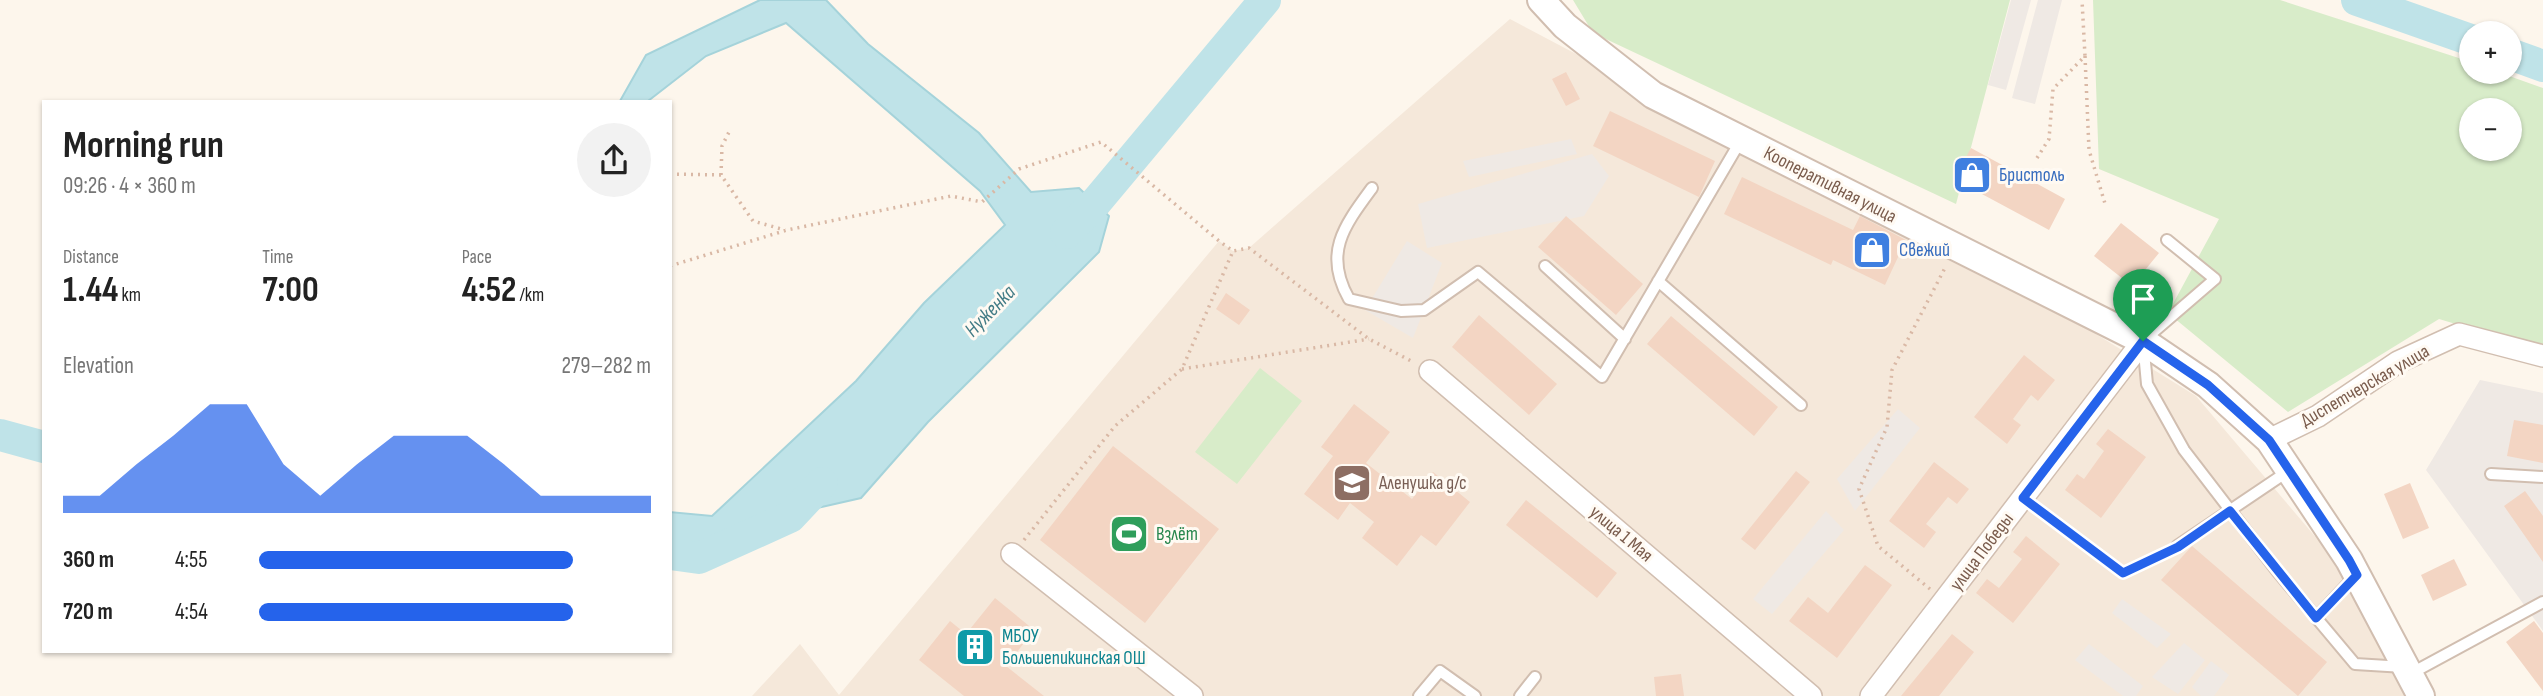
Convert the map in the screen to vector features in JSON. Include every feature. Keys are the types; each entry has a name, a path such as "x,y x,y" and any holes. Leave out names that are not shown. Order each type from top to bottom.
{"street":[{"name":"Кооперативная улица","path":"1541,0 1565,26 1653,95 1955,249 2143,341 2208,385 2269,440 2290,470 2357,575 2412,679"},
{"name":"Диспетчерская улица","path":"2269,440 2318,416 2398,362 2459,334 2543,356"},
{"name":"улица Победы","path":"1871,696 2143,341"},
{"name":"улица 1 Мая","path":"1430,371 1811,696"},
{"path":"1012,554 1192,696"}],"lane":[{"path":"1372,188 1353,213 1338,244 1336,276 1349,299 1401,311 1424,310 1478,272 1602,377 1741,140"},
{"path":"2167,240 2215,279 2143,341 2147,384 2184,450 2230,511 2355,664 2412,679 2543,602"},
{"path":"1545,266 1625,339"},
{"path":"1658,281 1801,405"},
{"path":"2178,547 2290,470"},
{"path":"2491,474 2543,477"},
{"path":"2316,618 2357,575"},
{"path":"1419,696 1440,671 1475,696"},
{"path":"1520,696 1535,677"}],"path":[{"path":"2082,0 2090,150 2106,207"},
{"path":"2037,158 2049,139 2053,89 2085,56"},
{"path":"729,132 722,146 721,174 754,221 787,230"},
{"path":"672,265 787,230 951,196 982,202 1018,169 1101,142 1233,251"},
{"path":"672,174 721,174"},
{"path":"1233,251 1248,248 1369,339 1430,371"},
{"path":"1939,597 1878,546 1859,489 1888,427 1892,370 1955,249"},
{"path":"1012,554 1115,426 1182,369 1233,251"},
{"path":"1182,369 1369,339"},
{"path":"2023,498 2123,573 2178,547"}],"shaded area":[{"path":"2011,0 2031,0 2006,90 1988,85"},
{"path":"2038,0 2062,0 2035,104 2012,98"},
{"path":"1510,19 2033,295 2196,396 2346,573 2408,696 752,696 800,644 839,695 1219,241 1233,251 1249,248"},
{"path":"1571,139 1577,154 1469,177 1463,161"},
{"path":"1592,154 1609,176 1584,216 1427,248 1418,204"},
{"path":"1407,241 1442,263 1413,338 1365,310"},
{"path":"2480,380 2543,393 2543,631 2426,470"},
{"path":"1898,409 1920,428 1855,511 1837,479"},
{"path":"1826,511 1844,530 1772,614 1753,599"},
{"path":"2122,599 2171,634 2157,648 2112,613"},
{"path":"2184,643 2205,660 2178,694 2152,677"},
{"path":"2089,644 2143,686 2136,696 2123,696 2075,660"},
{"path":"2211,661 2229,675 2214,696 2201,696 2192,687"}],"green space":[{"path":"1573,0 2010,0 1956,204 1593,33"},
{"path":"2093,0 2280,0 2459,58 2459,84 2522,84 2522,81 2543,88 2543,350 2439,319 2288,412 2168,313 2219,219 2099,169"},
{"path":"1260,368 1302,401 1237,484 1195,452"}],"water":[{"path":"760,0 826,0 868,44 979,133 1031,192 1079,188 1109,216 1099,252 928,422 861,498 769,519 700,549 672,547 672,512 712,516 856,381 924,303 1005,225 980,191 786,23 706,56 649,100 621,100 646,55"}],"building":[{"path":"1566,72 1580,99 1566,106 1552,79"},
{"path":"1610,111 1715,161 1699,197 1593,146"},
{"path":"1971,148 2065,199 2049,230 1954,179"},
{"path":"1742,177 1853,230 1860,216 1906,240 1885,285 1833,260 1831,265 1724,214"},
{"path":"1566,216 1643,284 1616,315 1538,247"},
{"path":"2121,223 2159,253 2132,286 2094,256"},
{"path":"1226,293 1250,310 1239,325 1216,309"},
{"path":"1479,315 1557,384 1529,415 1452,347"},
{"path":"1671,316 1778,407 1754,436 1647,344"},
{"path":"2024,355 2055,380 2038,401 2031,395 2013,419 2021,425 2007,444 1974,417"},
{"name":"Аленушка д/с","path":"1354,404 1390,432 1366,463 1412,499 1433,472 1470,502 1436,546 1421,535 1397,566 1362,538 1374,522 1350,503 1338,520 1304,494 1333,456 1321,447"},
{"path":"2514,420 2543,425 2543,463 2507,456"},
{"path":"2108,429 2146,457 2101,518 2065,490 2077,474 2084,479 2104,451 2096,444"},
{"name":"Взлёт","path":"1113,446 1219,529 1145,623 1040,540"},
{"path":"1934,462 1969,489 1957,504 1948,497 1926,524 1936,532 1924,548 1889,521"},
{"path":"1796,471 1810,482 1755,550 1741,539"},
{"path":"2410,483 2429,528 2403,539 2384,494"},
{"path":"2525,491 2543,516 2543,562 2504,506"},
{"path":"1526,500 1617,573 1597,598 1506,525"},
{"path":"2026,536 2060,564 2013,623 1976,593 1987,579 1999,588 2022,559 2013,552"},
{"path":"2192,546 2327,662 2298,696 2161,580"},
{"path":"2454,559 2467,585 2433,601 2421,575"},
{"path":"1865,565 1892,585 1837,658 1789,621 1808,597 1828,613"},
{"name":"МБОУ Большепикинская ОШ","path":"995,598 1034,630 1006,666 1044,696 964,696 919,660 950,621 966,634"},
{"path":"2534,621 2543,633 2543,691 2506,642"},
{"path":"1952,634 1974,652 1939,696 1901,696"},
{"path":"1681,674 1684,696 1656,696 1654,677"}],"waterway":[{"name":"Нуженка","path":"1066,233 1097,201 1265,0"},
{"name":"Нуженка","path":"2357,0 2459,36"},
{"name":"Нуженка","path":"2522,58 2543,66"},
{"name":"Нуженка","path":"0,435 42,446"},
{"name":"Нуженка","path":"672,554 699,558 790,517 822,483"}],"place":[{"name":"Бристоль","path":"1972,175"},
{"name":"Свежий","path":"1872,250"},
{"name":"Аленушка д/с","path":"1352,483"},
{"name":"Взлёт","path":"1129,534"},
{"name":"МБОУ Большепикинская ОШ","path":"975,647"}],"route":[{"path":"2143,341 2208,385 2269,440 2349,560 2357,575 2316,618 2230,511 2178,547 2123,573 2023,498 2143,341"}]}
